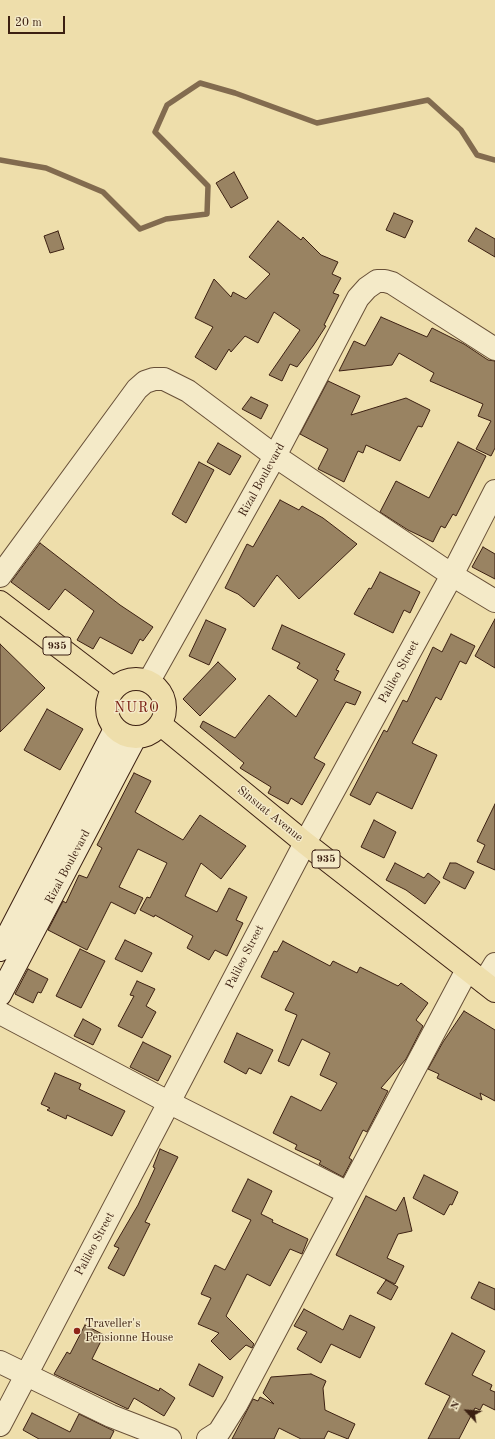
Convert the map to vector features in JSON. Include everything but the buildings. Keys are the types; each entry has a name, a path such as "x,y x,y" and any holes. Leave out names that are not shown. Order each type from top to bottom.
{"main road":[{"name":"935","path":"0,602 114,689"},
{"path":"130,679 148,681 157,687 162,695 165,705 165,715 154,731 145,736 135,738 121,734 110,722 107,709 109,696 121,683 130,679"},
{"name":"Sinsuat Avenue","path":"160,724 305,843 467,970 491,979"}],"street":[{"name":"Rizal Boulevard","path":"148,681 275,456 358,298 367,288 377,281 384,281 402,289 495,349"},
{"path":"0,576 110,423 137,389 145,382 154,379 164,379 176,384 275,456 452,576 495,601"},
{"name":"Palileo Street","path":"0,1425 305,843 452,576 495,491"},
{"name":"Rizal Boulevard","path":"0,950 115,729"},
{"name":"Rizal Boulevard","path":"0,995 135,738"},
{"path":"208,1439 219,1432 236,1405 467,970"},
{"path":"0,1013 170,1103 348,1193"},
{"path":"0,1362 26,1376 111,1416 170,1439"}],"waterway":[{"path":"0,160 46,168 103,192 140,229 166,219 207,214 208,186 155,132 167,105 200,83 235,93 317,123 428,100 461,130 477,155 495,160"}],"place":[{"name":"Traveller's Pensionne House","path":"77,1331"}],"district":[{"name":"NURO","path":"137,708"}]}
